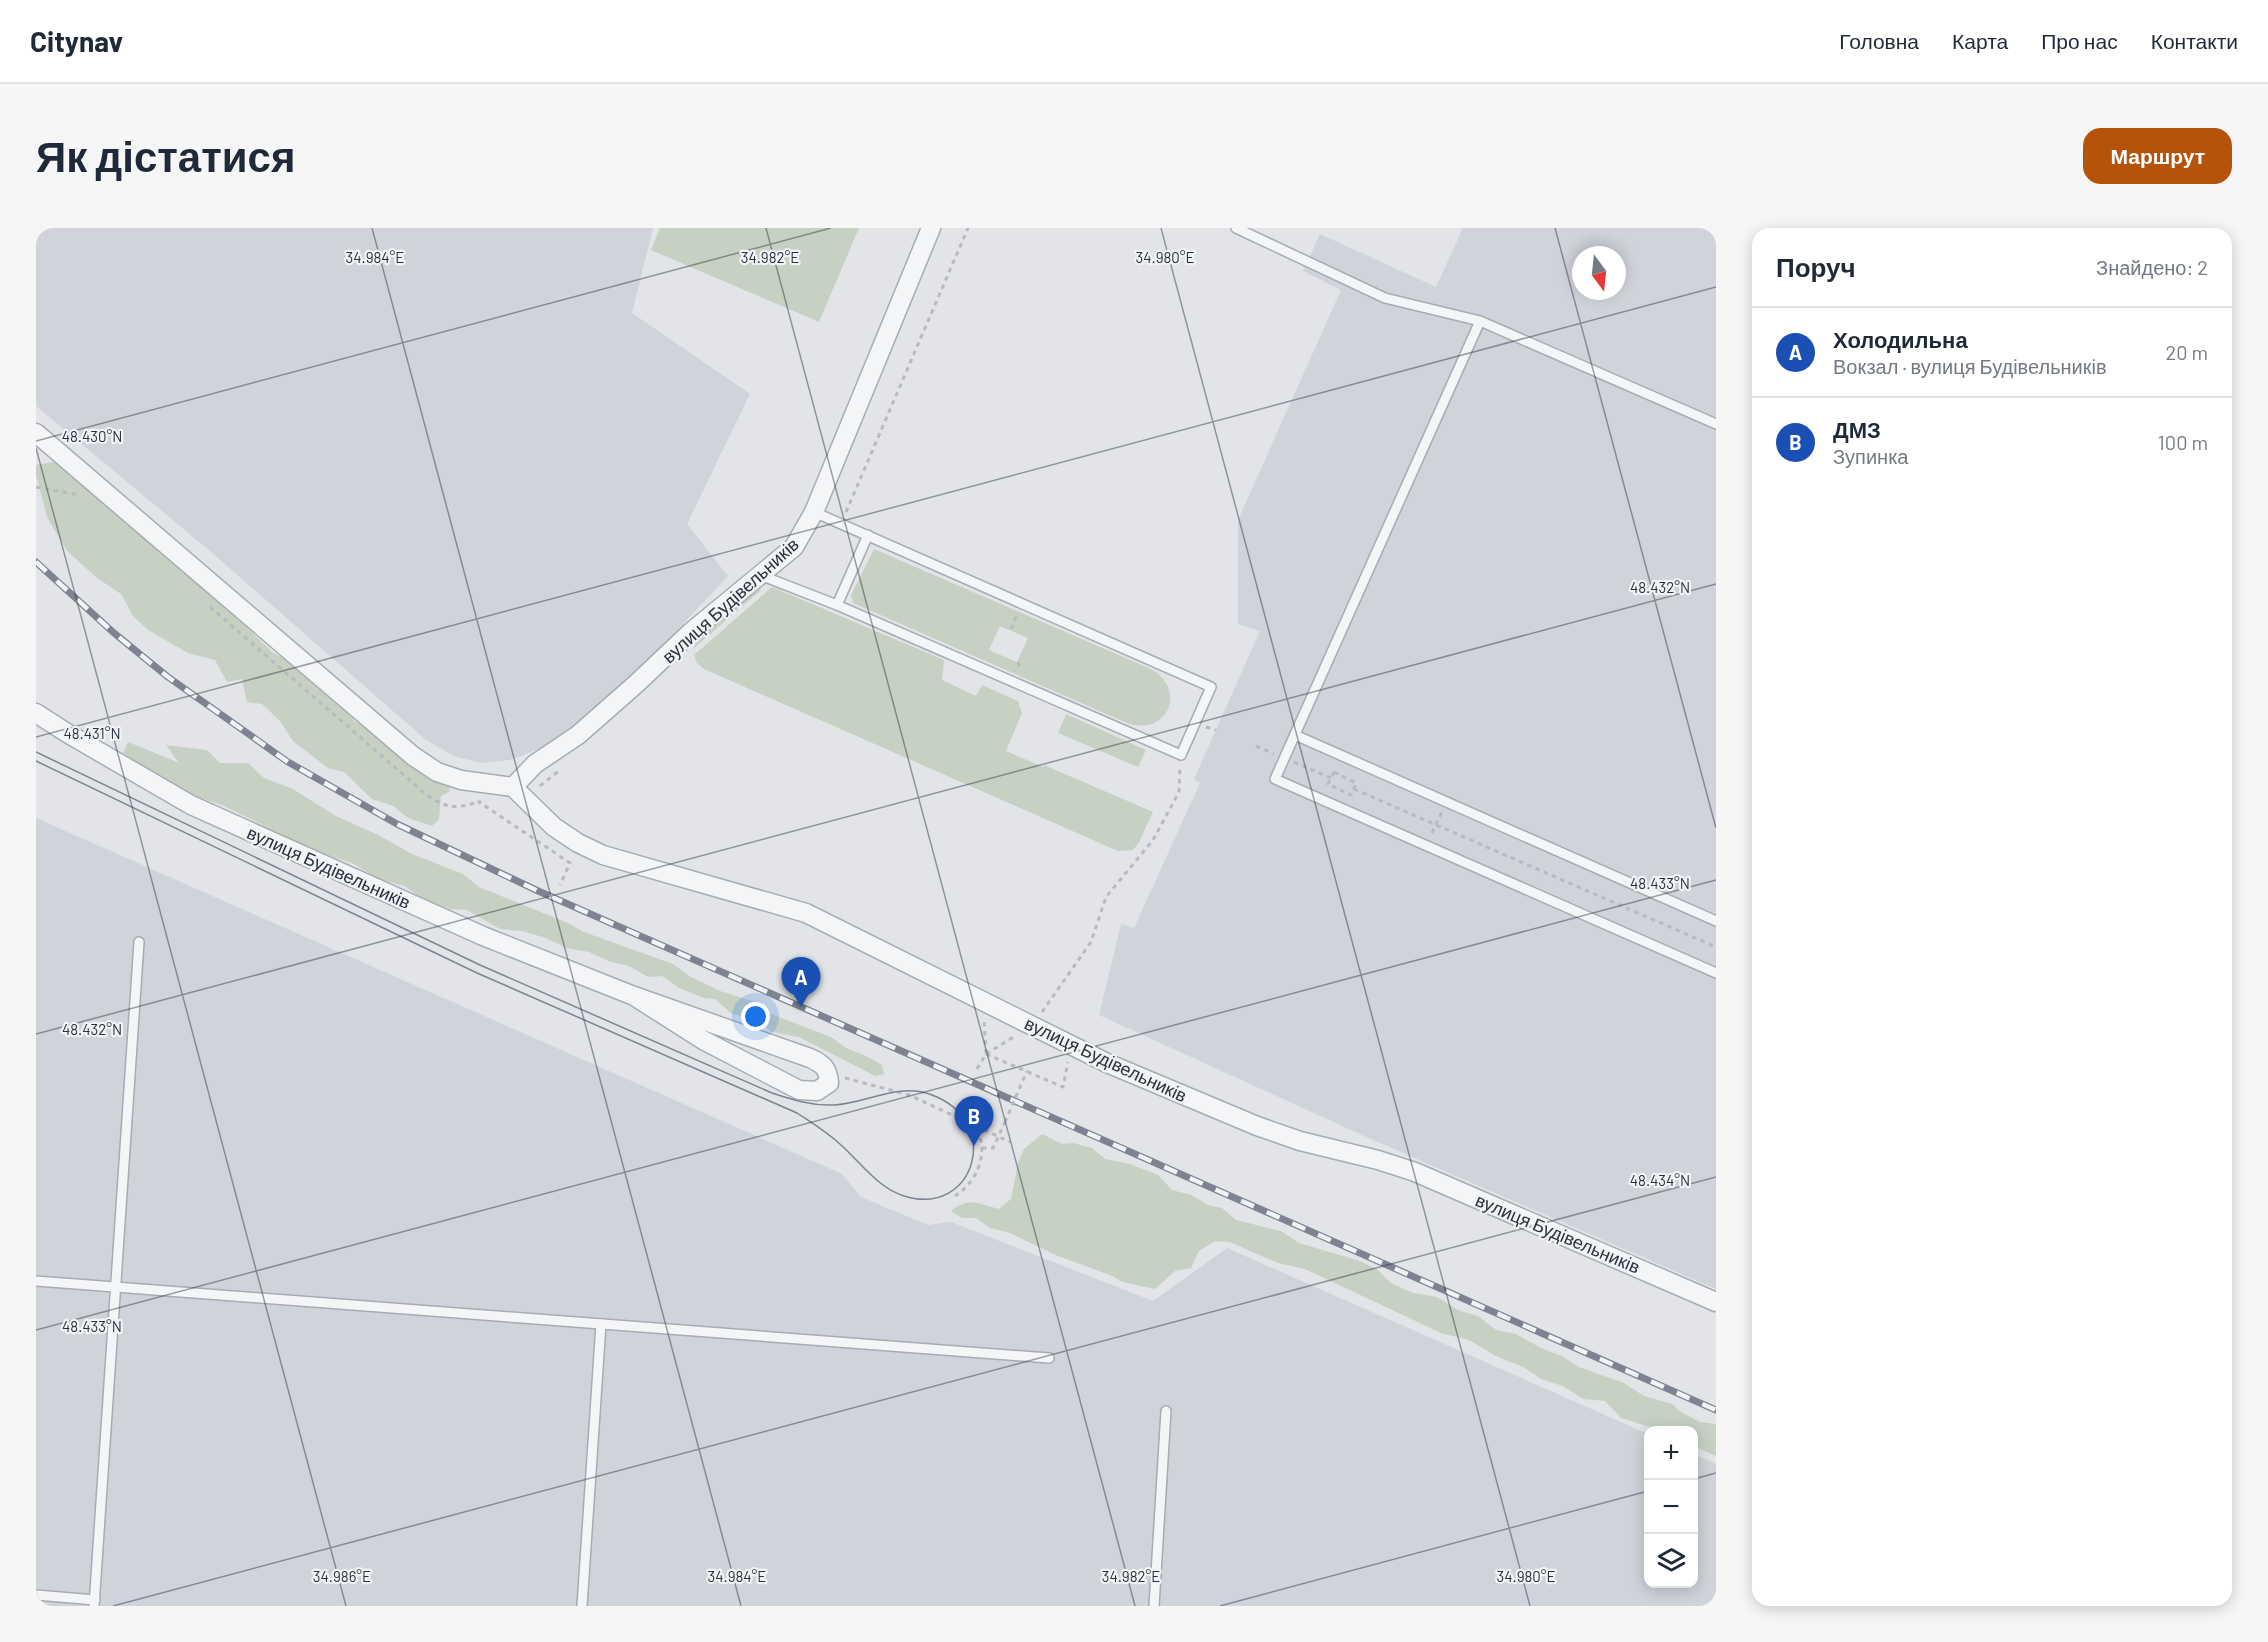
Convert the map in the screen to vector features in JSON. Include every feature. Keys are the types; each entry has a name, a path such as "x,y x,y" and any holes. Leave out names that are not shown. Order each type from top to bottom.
{"street":[{"name":"вулиця Будівельників","path":"931,228 814,512 794,547 691,632 578,735 535,764 513,787 554,827 578,843 603,855 806,913 1107,1063 1257,1126 1300,1141 1415,1172 1716,1302"},
{"path":"36,433 413,756 437,772 461,780 513,787"},
{"name":"вулиця Будівельників","path":"36,713 191,805 483,936 634,996 810,1058 824,1065 829,1083 817,1091 799,1090 703,1041 634,996"}],"lane":[{"path":"1236,228 1385,298 1480,321 1716,424"},
{"path":"1480,321 1275,779 1716,973"},
{"path":"760,575 837,605 1181,755 1211,687 814,512"},
{"path":"837,605 868,535"},
{"path":"1295,735 1716,921"},
{"path":"36,1595 95,1603 139,942"},
{"path":"36,1281 1048,1358"},
{"path":"582,1606 601,1324"},
{"path":"1154,1606 1166,1411"}],"path":[{"path":"36,487 80,495"},
{"path":"1204,726 1216,730"},
{"path":"1256,746 1331,778"},
{"path":"977,1069 986,1054 1032,1026 1091,942 1106,897 1153,840 1179,792 1181,755"},
{"path":"1334,772 1356,783 1351,795 1328,784 1331,778 1334,772"},
{"path":"1354,789 1716,947"},
{"path":"1427,846 1446,802"},
{"path":"560,885 570,863"},
{"path":"982,1001 986,1054"},
{"path":"986,1054 1063,1087 1071,1045"},
{"path":"981,1148 993,1148 1027,1071"},
{"path":"828,1073 909,1095 1010,1142"},
{"path":"956,1196 972,1182 981,1160 980,1134 975,1126"}],"shaded area":[{"path":"36,228 653,228 632,313 750,394 687,524 728,576 625,686 568,732 538,749 511,760 481,763 453,756 425,739 211,552 36,406"},
{"path":"1463,228 1716,228 1716,1289 1364,1136 1099,1015 1121,924 1134,928 1200,783 1194,779 1260,631 1238,624 1238,520 1341,290 1303,271 1320,234 1436,287"},
{"path":"36,818 842,1174 861,1197 928,1225 951,1222 1153,1301 1227,1248 1644,1432 1644,1588 1698,1588 1698,1456 1716,1464 1716,1606 36,1606"}],"green space":[{"path":"660,228 859,228 819,322 651,250"},
{"path":"58,461 139,526 145,539 157,542 202,588 236,613 243,624 272,652 298,665 351,714 354,721 450,785 449,792 441,796 439,819 432,826 408,818 393,806 372,799 344,772 328,768 293,741 280,721 262,704 247,702 242,679 227,682 215,660 188,653 148,630 133,616 121,594 97,578 67,551 47,517 36,475 36,465"},
{"path":"874,549 1151,669 1162,678 1168,688 1170,699 1168,709 1162,718 1153,723 1141,726 1127,723 853,603 851,595","holes":["1000,626 1028,638 1017,662 989,650"]},
{"path":"772,587 944,660 942,680 976,696 982,685 1018,701 1022,713 1006,751 1153,812 1138,844 1133,850 1118,851 704,669 697,663 694,655"},
{"path":"760,588 761,590 693,649 696,642"},
{"path":"1066,714 1146,750 1138,767 1058,733"},
{"path":"128,742 179,763 166,745 207,750 220,763 248,763 264,778 293,789 334,815 412,854 463,874 479,887 568,923 584,932 673,964 691,977 720,991 756,1002 771,1014 831,1037 846,1048 882,1065 884,1074 875,1076 799,1037 772,1032 753,1018 732,1014 715,999 704,998 679,988 662,976 648,977 629,966 608,961 589,952 566,948 546,938 522,931 500,929 467,910 451,909 425,901 405,886 378,879 352,863 302,847 222,805 193,796 158,777 123,753"},
{"path":"1042,1134 1062,1144 1073,1143 1092,1148 1105,1159 1130,1164 1158,1175 1172,1190 1191,1195 1208,1205 1222,1208 1236,1220 1281,1231 1299,1243 1360,1261 1378,1270 1391,1283 1413,1293 1437,1297 1458,1310 1478,1316 1496,1330 1516,1334 1541,1348 1562,1356 1579,1367 1624,1383 1644,1396 1672,1404 1681,1412 1700,1422 1716,1424 1716,1456 1698,1448 1698,1426 1646,1426 1621,1418 1605,1401 1583,1399 1563,1386 1541,1379 1525,1368 1496,1356 1469,1340 1441,1333 1305,1269 1278,1263 1230,1242 1215,1241 1199,1251 1191,1268 1175,1271 1155,1289 1123,1282 1058,1256 1010,1233 990,1228 976,1218 962,1218 951,1211 969,1202 999,1209 1011,1199 1018,1163 1024,1149"}],"tram line":[{"path":"36,752 480,965 772,1093 818,1105 846,1103 895,1092 920,1092 932,1095 954,1108 968,1125 973,1145 971,1164 963,1181 948,1193 928,1199 904,1196 878,1181 841,1145 797,1113 477,973 36,761"}],"railway":[{"path":"36,562 114,633 168,677 288,762 397,824 536,890 1716,1410"}],"place":[{"name":"Холодильна","path":"801,1007"},
{"name":"ДМЗ","path":"974,1146"}]}
